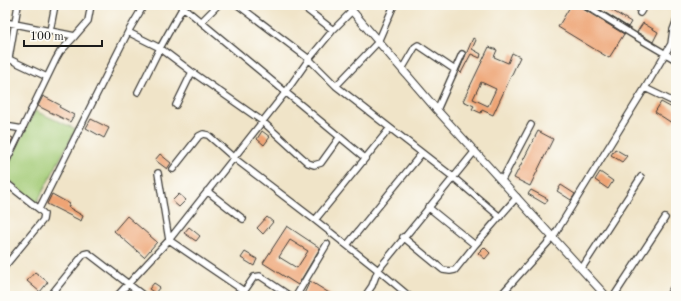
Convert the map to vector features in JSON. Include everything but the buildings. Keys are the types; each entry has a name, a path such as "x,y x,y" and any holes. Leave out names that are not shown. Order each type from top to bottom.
{"street":[{"path":"18,5 9,58 47,77"},
{"path":"50,31 55,5"},
{"path":"5,164 60,52 88,21 91,5"},
{"path":"39,209 128,32 144,5"},
{"path":"201,22 218,5"},
{"path":"238,5 309,59 336,86 453,177 500,217"},
{"path":"301,5 333,30"},
{"path":"336,86 378,42 394,5"},
{"path":"585,5 676,60"},
{"path":"640,13 645,5"},
{"path":"138,92 160,48 184,6 285,93 365,158"},
{"path":"117,296 169,240 350,8 437,110 606,296"},
{"path":"5,22 75,36"},
{"path":"500,296 553,237 671,44 676,22"},
{"path":"128,32 160,48 262,121 308,163 314,165 321,163 339,138"},
{"path":"402,69 414,47 418,45 454,70"},
{"path":"437,110 462,54"},
{"path":"176,105 192,72"},
{"path":"645,88 676,103"},
{"path":"502,180 531,125"},
{"path":"5,126 22,129"},
{"path":"315,220 390,128"},
{"path":"173,169 199,136 208,134 234,158 347,245 410,296"},
{"path":"365,296 372,286 378,270 403,237 475,151"},
{"path":"347,245 422,153"},
{"path":"158,173 169,240 242,294 254,277 260,276 290,296"},
{"path":"582,268 641,177"},
{"path":"5,182 44,214 43,220 5,266"},
{"path":"207,191 243,219"},
{"path":"403,237 443,270 450,272 455,270 517,197"},
{"path":"428,207 475,245"},
{"path":"614,296 665,218"},
{"path":"296,296 327,244"},
{"path":"50,296 84,254 88,252 144,296"},
{"path":"669,296 676,285"}],"green space":[{"path":"35,111 76,129 36,204 5,176 8,166"}]}
